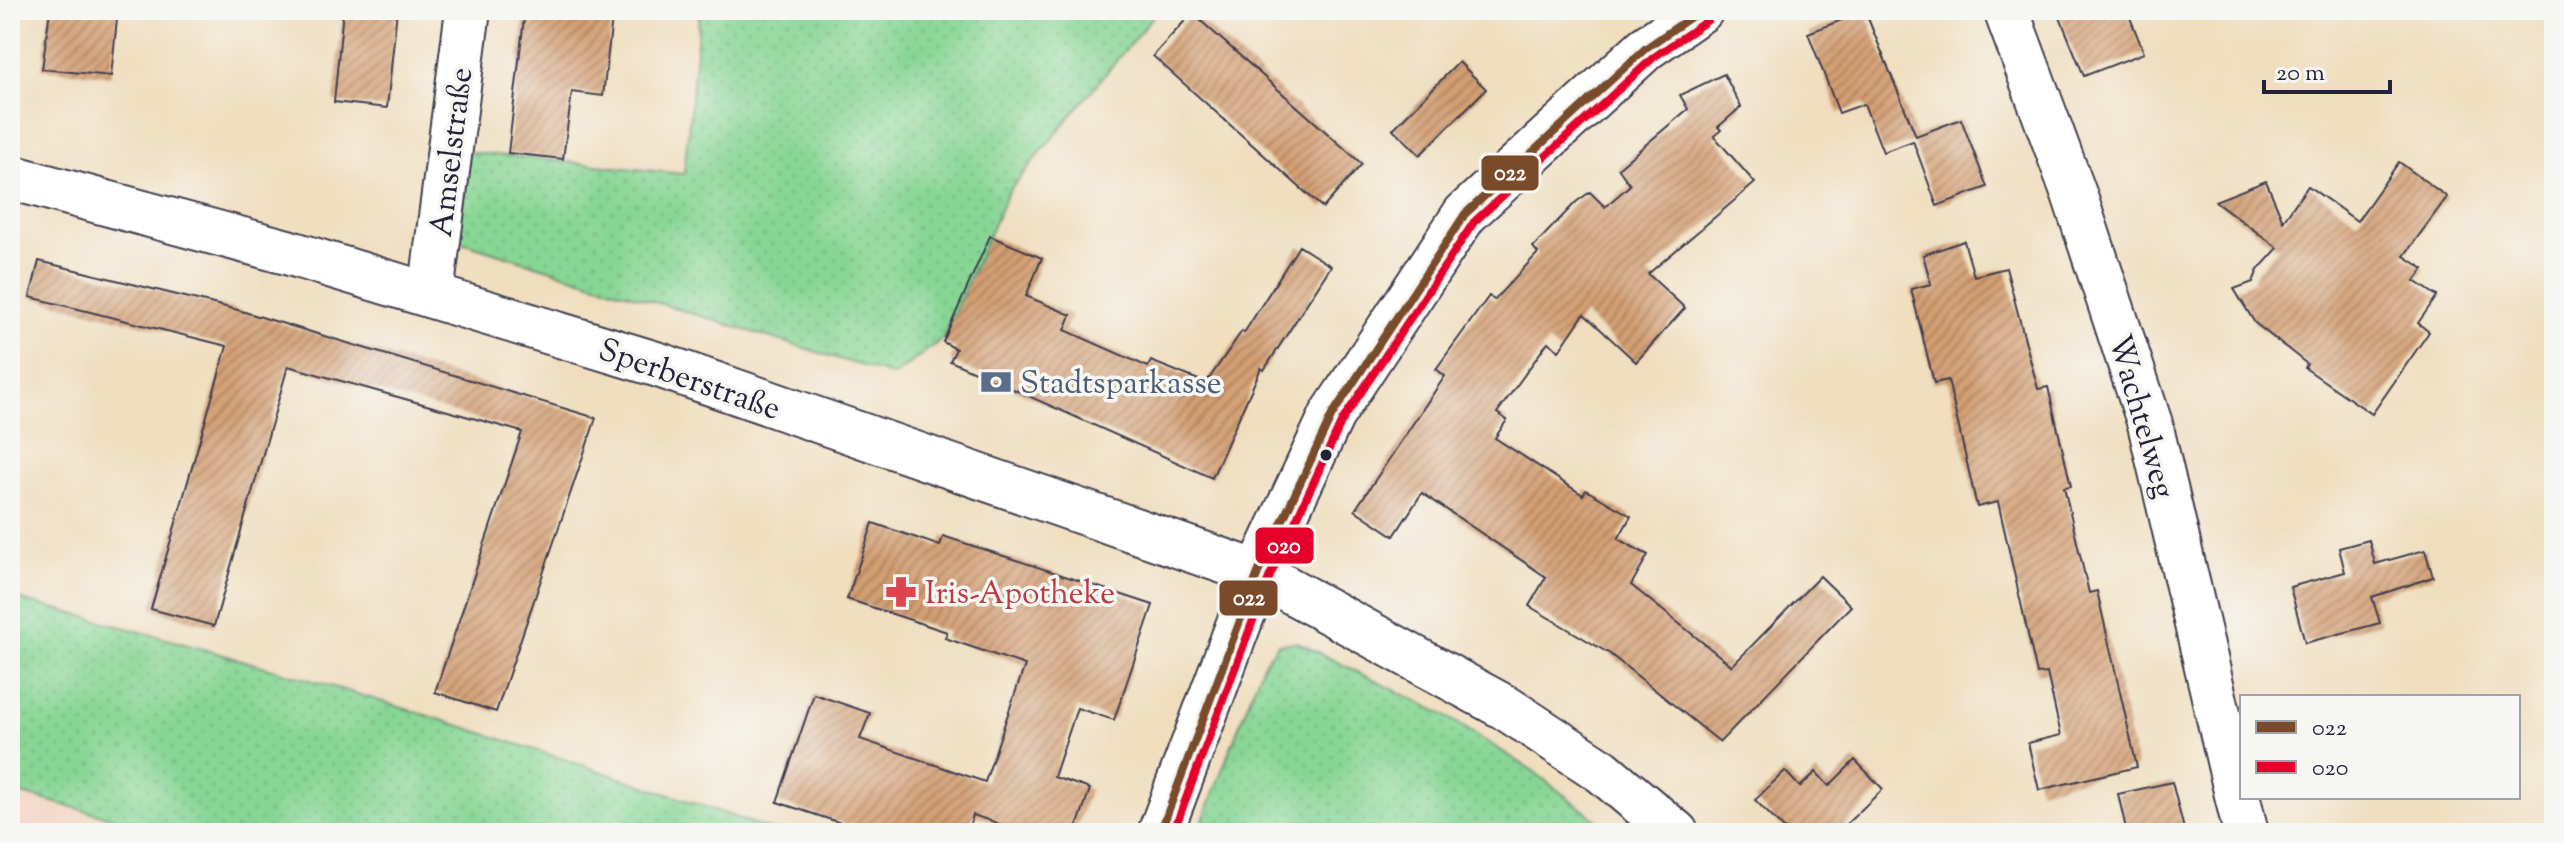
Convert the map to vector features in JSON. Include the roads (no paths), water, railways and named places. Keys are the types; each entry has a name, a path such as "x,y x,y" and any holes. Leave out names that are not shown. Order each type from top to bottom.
{"street":[{"name":"Amselstraße","path":"431,294 468,10"},
{"path":"1160,833 1258,573 1332,415 1465,214 1646,48 1701,10"},
{"name":"Wachtelweg","path":"2006,10 2074,194 2150,424 2246,833"},
{"name":"Sperberstraße","path":"10,177 431,294 659,365 1258,573 1506,708 1602,771 1676,833"}],"place":[{"name":"Stadtsparkasse","path":"996,382"},
{"name":"Iris-Apotheke","path":"901,592"}]}
